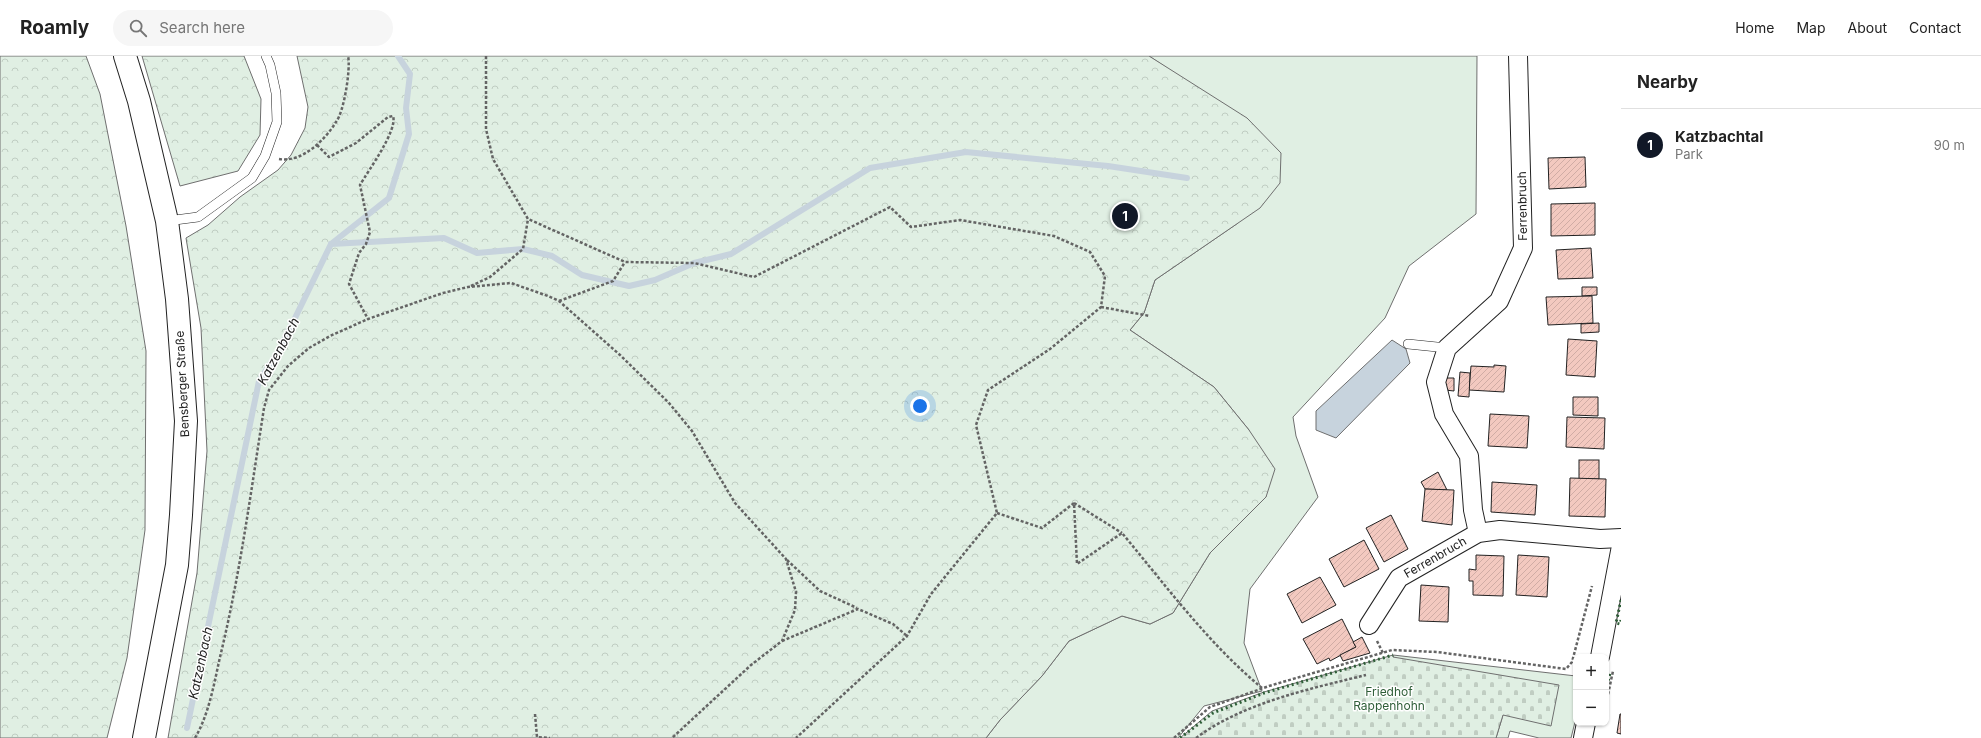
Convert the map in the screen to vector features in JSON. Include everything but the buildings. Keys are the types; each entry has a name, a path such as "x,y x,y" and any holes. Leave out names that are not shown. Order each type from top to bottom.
{"main road":[{"name":"Bensberger Straße","path":"125,56 139,101 167,221 177,299 186,429 181,515 176,565 144,738"}],"street":[{"name":"Ferrenbruch","path":"1478,533 1473,510 1469,456 1444,414 1436,382 1447,348 1499,300 1523,248 1518,56"},
{"name":"Ferrenbruch","path":"1369,625 1400,578 1478,533 1500,530 1600,539 1621,538"},
{"path":"1601,654 1621,546"},
{"path":"1583,738 1585,726"}],"lane":[{"path":"167,221 198,217 252,178 265,156 277,122 276,93 270,65 266,56"},
{"path":"1408,344 1447,348"}],"path":[{"path":"265,156 286,160 297,158 317,145 337,122 346,90 349,62 348,56"},
{"path":"486,56 486,129 493,159 528,219 625,262 694,263 754,277 890,208 911,226 960,220 1054,236 1090,252 1105,276 1101,307 1050,349 988,390 976,425 997,513"},
{"path":"317,145 329,156 356,143 388,117 393,116 394,119 391,132 360,185 370,232 366,244 359,253 349,284 368,319"},
{"path":"468,287 490,277 523,249 528,219"},
{"path":"559,302 613,281 625,262"},
{"path":"195,738 200,729 213,686 238,577 264,408 269,390 288,366 309,348 330,336 368,319 443,293 468,287 511,283 548,296 559,302 620,355 669,403 692,431 735,503 786,559 820,591 893,624 907,636"},
{"path":"1101,307 1150,316"},
{"path":"997,513 1042,528 1074,503"},
{"path":"1074,503 1078,564 1122,533"},
{"path":"1074,503 1122,533 1176,602 1238,668 1262,688"},
{"path":"796,738 907,636 930,594 997,513"},
{"path":"782,641 795,610 796,592 786,559"},
{"path":"1174,738 1210,707 1262,688 1392,650 1437,652 1566,669 1572,662 1593,583"},
{"path":"672,738 751,665 782,641 858,609"},
{"path":"1196,738 1217,723 1272,700 1366,675"},
{"path":"535,714 538,737 550,738"}],"green space":[{"path":"0,56 86,56 100,94 126,226 146,351 145,530 127,658 107,738 0,738"},
{"path":"142,56 244,56 261,99 260,135 238,171 180,186"},
{"path":"297,56 1149,56 1247,118 1281,153 1280,183 1260,208 1155,280 1144,313 1130,330 1214,387 1249,430 1275,469 1266,497 1210,553 1173,613 1150,624 1122,616 1069,641 1042,676 1000,720 986,738 168,738 197,573 207,451 201,328 186,238 208,225 240,197 278,170 291,155 305,128 308,107"},
{"path":"1149,56 1477,56 1476,214 1409,266 1385,318 1293,417 1296,436 1318,497 1250,589 1244,643 1262,691 1204,706 1178,738 986,738 1000,720 1042,676 1069,641 1122,616 1150,624 1173,613 1210,553 1266,497 1249,430 1214,387 1130,330 1144,313 1155,280 1238,223 1167,68"},
{"path":"1393,655 1573,676 1574,726 1571,738 1539,738 1510,731 1508,738 1496,738 1503,715 1393,657"},
{"name":"Friedhof Rappenhohn","path":"1393,655 1393,657 1559,685 1551,726 1503,715 1496,738 1180,738 1212,711 1264,692"}],"shaded area":[{"path":"1392,340 1406,349 1410,363 1336,438 1316,430 1316,411"}],"waterway":[{"name":"Katzenbach","path":"187,728 259,381 279,351 331,244 389,198 409,134 406,108 410,74 398,56"},
{"path":"331,244 444,238 477,253 523,249 552,256 582,275 629,286 655,280 694,263 731,254 870,168 966,152 1108,166 1187,178"}],"hedge":[{"path":"1621,600 1616,623 1620,624 1621,620"},
{"path":"1180,738 1213,713 1264,693 1393,655"},
{"path":"1609,673 1609,677"}],"place":[{"name":"Katzbachtal","path":"1125,216"}]}
